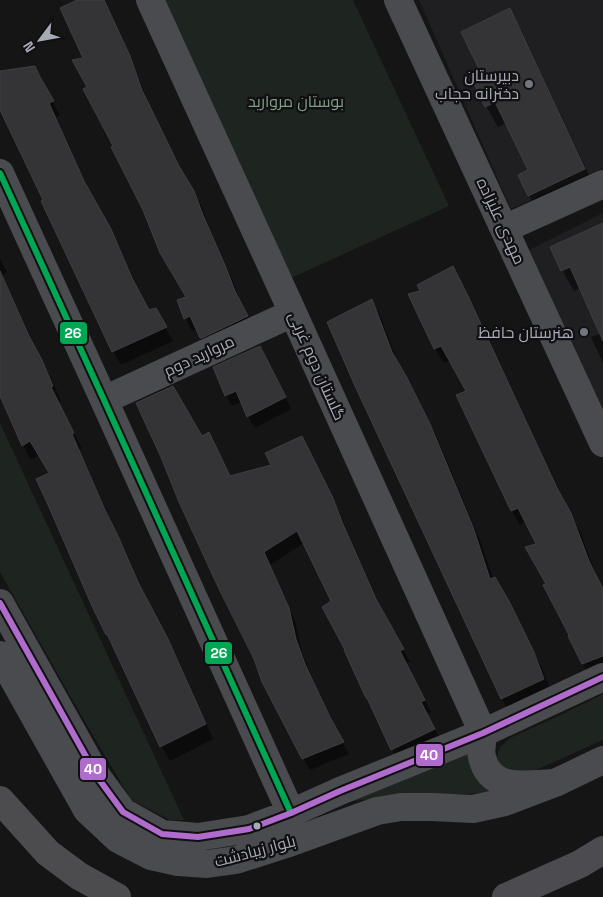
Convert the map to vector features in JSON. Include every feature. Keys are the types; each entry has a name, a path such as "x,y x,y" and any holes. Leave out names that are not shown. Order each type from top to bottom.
{"highway":[{"path":"0,800 48,853 79,876 116,897"}],"main road":[{"path":"506,897 580,864 603,850"}],"street":[{"name":"گلستان دوم غربی","path":"150,0 484,733"},
{"name":"مهدی علیزاده","path":"398,0 603,443"},
{"path":"0,173 291,813"},
{"path":"504,229 603,184"},
{"name":"مروارید دوم","path":"104,400 293,313"},
{"name":"بلوار زیبادشت","path":"0,603 98,778 123,812 162,834 198,837 248,829 484,733 603,677"},
{"name":"بلوار زیبادشت","path":"0,655 87,810 118,839 151,856 178,862 207,864 236,860 377,811 401,807 431,806 473,809 505,802 556,783 603,760"},
{"path":"484,733 481,755 486,767 496,780 512,785 556,783"}],"shaded area":[{"name":"دبیرستان دخترانه حجاب","path":"419,0 603,0 603,168 511,209"},
{"name":"هنرستان حافظ","path":"603,213 603,414 527,251"}],"green space":[{"name":"بوستان مروارید","path":"146,0 353,0 449,206 278,284"},
{"path":"0,423 184,820 170,820 131,800 0,572"},
{"path":"603,694 603,740 527,774 515,775 497,764 500,747 510,738"},
{"path":"476,744 495,792 349,801"}],"building":[{"path":"77,0 104,0 130,56 142,90 179,166 194,191 235,291 248,316 202,338 200,338 190,316 184,319 177,300 186,297 160,253 143,210 111,147 113,146 83,89 87,87 72,60 83,58 60,8"},
{"path":"510,8 585,169 528,196 518,175 528,170 495,102 485,107 471,77 481,73 461,32"},
{"path":"35,66 54,101 49,103 84,181 111,229 132,278 149,310 156,308 167,327 112,352 0,110 0,71"},
{"path":"603,223 603,341 570,267 561,271 550,247"},
{"path":"453,266 557,488 571,513 589,561 603,589 603,656 582,664 543,585 546,584 525,547 536,544 518,508 511,511 456,395 466,391 441,346 434,349 408,294 420,291 417,285"},
{"path":"0,271 29,336 42,360 53,386 51,387 74,433 72,434 105,510 139,584 168,639 206,724 160,747 92,606 36,479 49,473 30,441 22,446 0,396"},
{"path":"372,299 392,352 430,424 473,527 490,579 495,577 510,603 534,652 544,679 501,699 327,322"},
{"path":"260,346 286,397 247,417 236,391 225,396 213,367"},
{"path":"173,386 202,436 209,432 230,476 271,465 265,453 302,436 333,498 376,599 404,649 400,651 425,700 421,702 435,729 391,750 345,650 322,607 331,601 297,531 264,552 289,608 296,639 305,664 344,742 302,759 262,682 254,659 219,589 136,403"}],"transit line":[{"name":"26","path":"0,173 291,813"},
{"name":"40","path":"0,603 98,778 123,812 162,834 198,837 249,829 483,733 603,677"}],"place":[{"name":"دبیرستان دخترانه حجاب","path":"529,84"},
{"name":"هنرستان حافظ","path":"584,332"}]}
